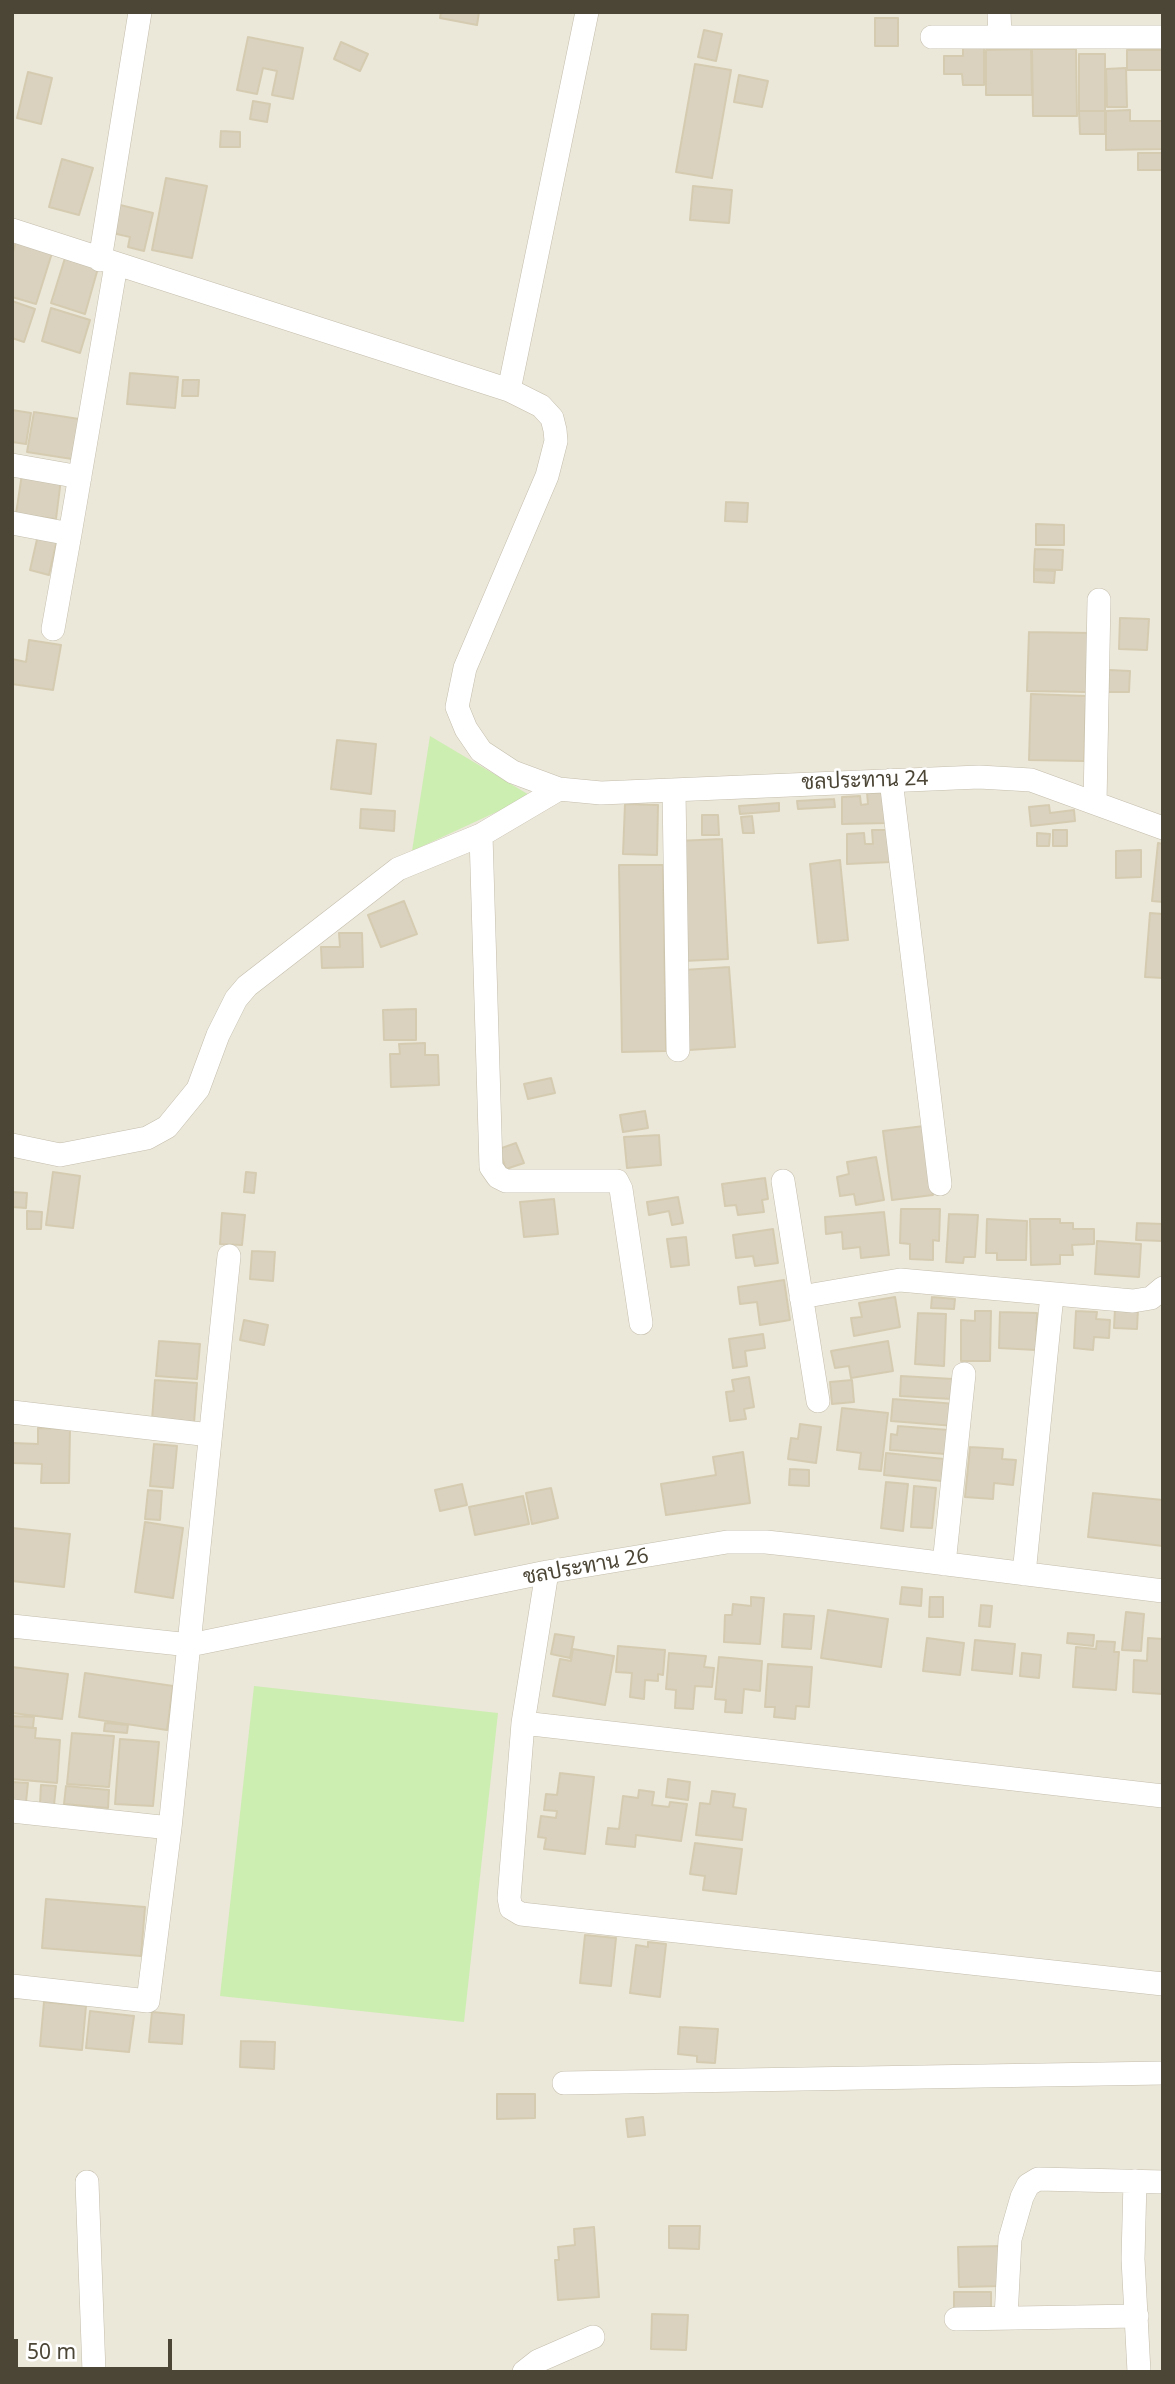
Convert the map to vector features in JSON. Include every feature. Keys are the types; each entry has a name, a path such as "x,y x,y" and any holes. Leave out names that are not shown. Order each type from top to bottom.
{"street":[{"path":"53,629 80,477 140,12"},
{"path":"509,390 587,12"},
{"path":"999,12 1000,37"},
{"path":"932,37 1163,37"},
{"name":"ชลประทาน 24","path":"12,230 509,390 541,406 547,412 552,418 556,442 547,476 465,668 457,707 466,729 481,751 513,772 559,789 600,793 979,776 1031,780 1163,828"},
{"path":"12,465 80,477"},
{"path":"12,523 70,534"},
{"path":"1095,803 1099,600"},
{"path":"891,780 940,1184"},
{"path":"12,1146 60,1155 147,1138 167,1127 198,1089 218,1035 236,999 247,986 398,869 481,835 559,789"},
{"path":"674,791 678,1051"},
{"path":"481,835 491,1167 498,1177 506,1181 617,1181 621,1189 641,1323"},
{"path":"783,1181 818,1401"},
{"path":"12,1986 148,2001 190,1645 229,1255"},
{"path":"801,1297 900,1280 1133,1301 1151,1298 1163,1288"},
{"path":"1024,1574 1052,1295"},
{"path":"944,1564 964,1374"},
{"path":"12,1412 210,1436"},
{"name":"ชลประทาน 26","path":"12,1626 190,1645 547,1572 727,1542 778,1543 1163,1591"},
{"path":"547,1572 523,1723 509,1898 511,1908 521,1914 1163,1984"},
{"path":"523,1723 1163,1796"},
{"path":"12,1811 170,1828"},
{"path":"564,2083 1163,2073"},
{"path":"1006,2318 1010,2239 1028,2185 1038,2179 1163,2182"},
{"path":"1135,2181 1133,2259 1139,2372"},
{"path":"87,2182 94,2372"},
{"path":"956,2319 1137,2316"},
{"path":"524,2372 538,2361 593,2337"}],"shaded area":[{"path":"12,12 1163,12 1163,2372 12,2372"}],"green space":[{"path":"430,736 531,796 412,851"},
{"path":"254,1686 498,1713 464,2022 220,1996"}],"building":[{"path":"441,12 479,12 477,25 440,18"},
{"path":"875,18 898,18 898,46 875,46"},
{"path":"704,30 722,34 716,61 698,57"},
{"path":"248,37 303,48 293,99 272,95 277,71 263,68 257,94 237,90"},
{"path":"341,42 368,54 360,71 334,59"},
{"path":"963,45 984,45 984,85 963,85 962,74 944,74 944,56 963,56"},
{"path":"1031,49 1032,95 986,95 986,50"},
{"path":"1032,49 1076,49 1077,116 1033,116"},
{"path":"1127,50 1163,50 1163,70 1127,70"},
{"path":"1079,54 1105,54 1105,111 1079,111"},
{"path":"695,64 731,70 712,178 676,172"},
{"path":"1126,68 1127,107 1107,107 1106,69"},
{"path":"28,72 52,78 41,124 17,118"},
{"path":"739,75 768,81 762,107 734,102"},
{"path":"253,101 270,104 267,122 250,119"},
{"path":"1130,110 1130,121 1162,121 1162,149 1106,150 1106,111"},
{"path":"1079,111 1105,111 1105,134 1080,134"},
{"path":"221,131 240,132 240,147 220,147"},
{"path":"1138,153 1162,153 1162,170 1138,170"},
{"path":"62,159 93,168 79,215 49,207"},
{"path":"166,178 207,186 192,258 152,250"},
{"path":"693,186 732,190 729,223 690,220"},
{"path":"116,204 153,213 144,251 128,247 130,237 108,232"},
{"path":"16,242 52,253 36,304 12,297 12,255"},
{"path":"65,258 98,268 85,314 51,303"},
{"path":"12,301 35,309 24,342 12,338"},
{"path":"51,308 90,320 80,353 42,341"},
{"path":"130,373 178,377 175,408 127,404"},
{"path":"183,380 199,380 198,396 182,396"},
{"path":"12,410 31,413 26,444 12,442"},
{"path":"34,412 79,419 72,459 27,452"},
{"path":"22,474 61,479 56,519 16,514"},
{"path":"726,502 748,503 747,522 725,521"},
{"path":"1036,524 1064,525 1064,545 1036,545"},
{"path":"38,535 57,540 49,575 30,570"},
{"path":"1035,549 1063,550 1062,570 1034,569"},
{"path":"1034,570 1055,571 1054,583 1034,582"},
{"path":"1120,618 1149,619 1147,650 1119,649"},
{"path":"1029,632 1089,633 1087,692 1027,691"},
{"path":"29,640 61,645 53,690 12,684 12,659 26,662"},
{"path":"1109,670 1130,671 1129,692 1108,692"},
{"path":"1031,694 1086,696 1084,761 1029,760"},
{"path":"337,740 376,744 371,794 331,789"},
{"path":"887,792 887,823 842,824 842,797 860,796 861,805 868,804 867,793"},
{"path":"834,799 835,807 798,809 797,801"},
{"path":"779,803 779,811 740,814 739,806"},
{"path":"625,804 658,805 657,855 623,854"},
{"path":"1049,805 1050,813 1074,810 1075,821 1031,826 1029,807"},
{"path":"361,809 395,811 394,831 360,828"},
{"path":"702,815 718,815 719,835 702,835"},
{"path":"752,816 754,833 743,833 741,817"},
{"path":"872,830 890,830 891,862 847,864 847,834 864,833 865,844 873,844"},
{"path":"1053,830 1067,830 1067,846 1053,846"},
{"path":"1037,833 1050,834 1049,846 1037,846"},
{"path":"722,839 728,959 683,961 677,841"},
{"path":"1158,843 1163,844 1163,902 1152,901"},
{"path":"1141,850 1141,877 1116,878 1116,851"},
{"path":"840,860 848,940 818,943 810,864"},
{"path":"619,865 663,865 666,1051 622,1052"},
{"path":"404,901 417,934 381,947 368,915"},
{"path":"1150,913 1163,914 1163,978 1145,977"},
{"path":"339,933 362,933 363,967 322,968 321,947 340,947"},
{"path":"729,967 735,1047 689,1050 684,970"},
{"path":"416,1009 416,1040 384,1040 383,1010"},
{"path":"425,1043 425,1055 438,1055 439,1085 391,1087 390,1054 400,1054 399,1044"},
{"path":"551,1078 555,1093 528,1099 524,1084"},
{"path":"645,1111 648,1128 623,1132 620,1115"},
{"path":"924,1126 933,1195 892,1200 883,1131"},
{"path":"659,1135 661,1165 627,1168 624,1137"},
{"path":"516,1143 524,1163 506,1169 499,1149"},
{"path":"876,1157 884,1200 856,1205 854,1194 840,1196 837,1177 849,1174 847,1162"},
{"path":"53,1172 80,1176 73,1228 46,1225"},
{"path":"246,1172 256,1173 254,1193 244,1192"},
{"path":"765,1178 768,1199 762,1200 764,1212 738,1215 736,1205 725,1206 722,1184"},
{"path":"12,1192 27,1193 26,1208 12,1207"},
{"path":"678,1197 683,1223 672,1225 669,1211 649,1215 647,1202"},
{"path":"554,1199 558,1234 524,1237 520,1202"},
{"path":"901,1209 940,1209 939,1241 933,1240 933,1260 910,1259 910,1244 900,1243"},
{"path":"27,1211 42,1212 41,1229 27,1229"},
{"path":"884,1212 889,1255 861,1258 860,1247 843,1249 842,1232 826,1234 825,1217"},
{"path":"222,1213 245,1215 242,1245 220,1244"},
{"path":"949,1214 978,1215 975,1257 964,1257 963,1263 946,1262"},
{"path":"987,1219 1027,1221 1026,1260 997,1260 997,1253 986,1253"},
{"path":"1030,1219 1060,1219 1060,1223 1073,1223 1073,1229 1094,1229 1094,1244 1072,1245 1073,1255 1060,1255 1060,1264 1031,1265"},
{"path":"1137,1223 1163,1224 1163,1241 1136,1240"},
{"path":"773,1229 778,1263 755,1266 753,1256 736,1258 733,1235"},
{"path":"686,1237 689,1265 671,1267 667,1239"},
{"path":"1097,1241 1141,1244 1139,1277 1095,1274"},
{"path":"252,1251 275,1252 273,1281 250,1279"},
{"path":"784,1280 790,1320 760,1325 757,1302 740,1304 738,1287"},
{"path":"895,1297 900,1327 854,1336 851,1318 862,1317 859,1303"},
{"path":"932,1297 955,1299 954,1309 931,1308"},
{"path":"1115,1308 1138,1309 1137,1329 1114,1328"},
{"path":"975,1311 991,1311 990,1361 961,1361 961,1320 975,1321"},
{"path":"1076,1311 1097,1312 1096,1319 1110,1320 1109,1338 1094,1337 1093,1350 1074,1348"},
{"path":"1000,1312 1037,1313 1036,1350 999,1348"},
{"path":"918,1313 946,1314 944,1366 915,1364"},
{"path":"244,1320 268,1325 264,1345 240,1340"},
{"path":"763,1334 765,1348 745,1351 747,1366 733,1368 729,1339"},
{"path":"159,1341 200,1344 197,1379 156,1376"},
{"path":"888,1341 893,1371 851,1378 849,1366 835,1368 831,1351"},
{"path":"901,1376 953,1379 952,1399 900,1396"},
{"path":"749,1377 754,1407 744,1409 746,1419 730,1421 726,1392 734,1391 732,1380"},
{"path":"155,1380 197,1383 194,1423 152,1420"},
{"path":"852,1380 854,1402 832,1404 830,1382"},
{"path":"893,1399 956,1404 955,1426 891,1421"},
{"path":"842,1408 888,1413 881,1471 859,1469 861,1453 837,1450"},
{"path":"800,1424 821,1427 816,1463 788,1459 791,1438 798,1439"},
{"path":"898,1426 948,1430 946,1454 890,1450 891,1434 897,1435"},
{"path":"38,1428 70,1429 69,1483 41,1483 42,1464 13,1463 13,1443 38,1444"},
{"path":"154,1444 177,1446 173,1488 150,1486"},
{"path":"970,1447 1003,1449 1002,1459 1016,1460 1013,1485 994,1483 993,1499 965,1497"},
{"path":"743,1452 750,1503 666,1515 661,1484 716,1475 713,1457"},
{"path":"886,1453 944,1459 942,1481 884,1475"},
{"path":"790,1469 809,1470 809,1486 789,1485"},
{"path":"886,1482 908,1484 903,1531 881,1528"},
{"path":"462,1484 467,1505 440,1511 435,1490"},
{"path":"914,1486 936,1488 932,1528 911,1527"},
{"path":"551,1488 558,1518 532,1524 526,1493"},
{"path":"148,1490 162,1491 160,1520 145,1519"},
{"path":"1093,1493 1163,1500 1163,1546 1088,1537"},
{"path":"523,1496 529,1524 475,1535 469,1507"},
{"path":"145,1522 183,1528 173,1598 135,1592"},
{"path":"12,1528 70,1534 64,1587 12,1581"},
{"path":"902,1587 922,1589 921,1606 900,1604"},
{"path":"751,1597 764,1598 760,1644 724,1642 725,1615 732,1615 733,1604 751,1606"},
{"path":"930,1597 943,1597 943,1617 929,1617"},
{"path":"981,1605 992,1606 990,1627 979,1626"},
{"path":"828,1610 888,1619 881,1667 821,1658"},
{"path":"1126,1612 1144,1614 1141,1651 1122,1650"},
{"path":"784,1614 814,1616 811,1649 782,1647"},
{"path":"1068,1633 1094,1635 1093,1646 1067,1643"},
{"path":"555,1634 574,1637 570,1658 551,1654"},
{"path":"927,1638 964,1643 960,1675 923,1671"},
{"path":"1148,1638 1163,1639 1163,1694 1133,1692 1134,1660 1147,1661"},
{"path":"975,1640 1015,1644 1012,1674 972,1670"},
{"path":"1097,1641 1115,1642 1114,1652 1119,1652 1116,1690 1073,1687 1076,1647 1096,1649"},
{"path":"618,1646 665,1650 663,1675 658,1674 658,1681 645,1680 644,1699 630,1697 632,1673 616,1672"},
{"path":"573,1649 614,1656 605,1705 553,1696 560,1659 571,1661"},
{"path":"669,1653 706,1656 704,1667 714,1668 712,1687 695,1686 693,1709 675,1708 676,1690 666,1689"},
{"path":"1022,1653 1041,1655 1039,1678 1020,1676"},
{"path":"719,1657 762,1661 760,1691 744,1689 742,1713 725,1712 726,1700 715,1699"},
{"path":"768,1664 812,1667 809,1707 796,1706 795,1719 774,1717 775,1707 765,1707"},
{"path":"12,1667 68,1674 62,1719 12,1713"},
{"path":"85,1673 173,1686 167,1730 79,1717"},
{"path":"12,1716 34,1717 33,1728 12,1726"},
{"path":"105,1723 128,1725 127,1733 104,1731"},
{"path":"12,1726 36,1728 35,1738 60,1740 57,1783 12,1779"},
{"path":"72,1733 114,1736 109,1787 67,1784"},
{"path":"120,1739 159,1742 153,1806 115,1804"},
{"path":"560,1773 594,1777 585,1854 544,1849 546,1838 538,1837 541,1816 556,1818 557,1811 544,1810 546,1794 557,1795"},
{"path":"668,1779 690,1782 688,1800 666,1797"},
{"path":"12,1782 28,1783 26,1802 12,1801"},
{"path":"41,1785 56,1786 54,1805 40,1804"},
{"path":"66,1786 109,1790 108,1808 64,1804"},
{"path":"639,1790 654,1792 652,1805 669,1807 670,1802 687,1804 681,1841 636,1835 635,1847 606,1844 608,1828 619,1829 623,1796 638,1798"},
{"path":"712,1791 735,1794 733,1807 746,1809 742,1840 696,1835 700,1803 710,1804"},
{"path":"695,1843 742,1849 736,1894 703,1890 705,1876 690,1874"},
{"path":"46,1899 145,1907 141,1956 42,1948"},
{"path":"585,1935 616,1938 611,1986 580,1983"},
{"path":"648,1942 666,1944 660,1997 630,1993 636,1945 648,1947"},
{"path":"44,2002 86,2006 82,2050 40,2046"},
{"path":"90,2011 134,2016 129,2052 86,2048"},
{"path":"152,2012 184,2015 182,2044 149,2042"},
{"path":"680,2027 718,2029 715,2063 697,2062 697,2056 678,2054"},
{"path":"241,2041 275,2042 274,2069 240,2067"},
{"path":"497,2094 535,2094 535,2118 497,2119"},
{"path":"643,2117 645,2135 628,2137 626,2119"},
{"path":"669,2226 700,2226 699,2249 669,2248"},
{"path":"594,2227 599,2297 558,2300 555,2260 559,2260 558,2247 575,2245 574,2229"},
{"path":"1003,2246 1003,2286 959,2287 958,2247"},
{"path":"954,2292 991,2292 991,2311 954,2311"},
{"path":"652,2314 688,2315 686,2350 651,2349"}]}
